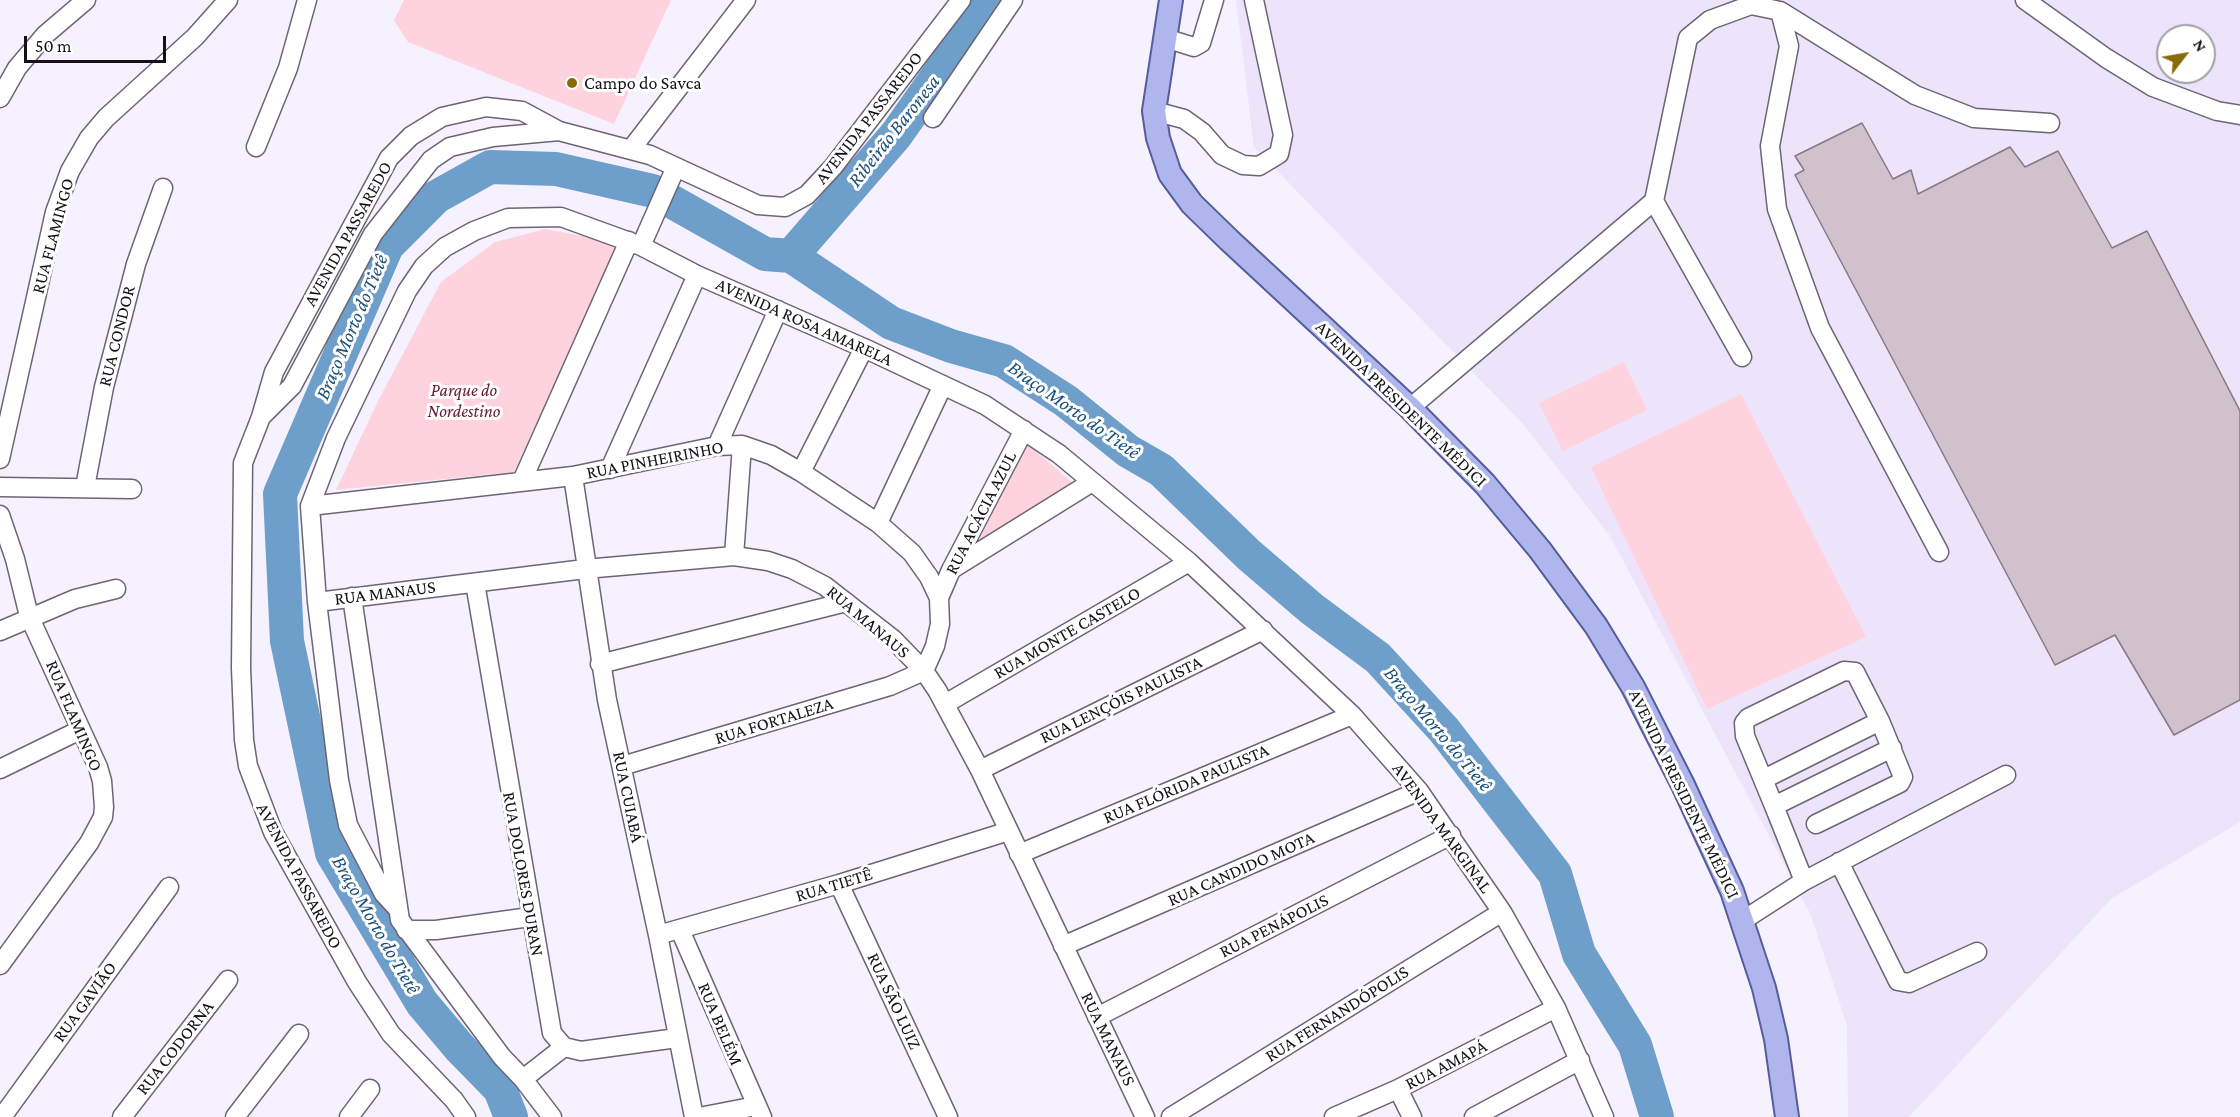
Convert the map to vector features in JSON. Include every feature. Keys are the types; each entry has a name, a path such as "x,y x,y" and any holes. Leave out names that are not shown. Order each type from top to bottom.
{"main road":[{"name":"AVENIDA PRESIDENTE MÉDICI","path":"1171,0 1154,111 1158,138 1170,174 1192,204 1410,408 1485,484 1540,550 1596,626 1633,687 1683,785 1732,891 1771,1018 1787,1117"}],"street":[{"path":"0,98 17,68 45,35 86,0"},
{"name":"RUA FLAMINGO","path":"0,459 55,212 70,171 89,138 106,118 195,37 228,0"},
{"path":"256,147 288,68 307,0"},
{"path":"632,148 746,0"},
{"name":"AVENIDA PASSAREDO","path":"466,1117 454,1100 391,1034 357,982 273,832 248,766 244,740 241,668 243,463 261,417 273,372 389,158 411,136 442,117 486,107 522,111 559,130 632,148 758,205 785,207 799,201 833,166 961,0"},
{"path":"933,118 1013,0"},
{"path":"1165,39 1194,47 1201,43 1214,0"},
{"path":"1154,111 1184,118 1203,132 1222,155 1243,165 1259,165 1279,154 1283,135 1254,0"},
{"path":"2025,0 2106,58 2153,87 2217,111 2240,115"},
{"path":"1410,408 1654,201 1688,38 1710,20 1751,5 1780,11 1915,95 1974,117 2050,123"},
{"path":"1780,11 1789,46 1770,146 1777,209 1820,328 1939,552"},
{"name":"AVENIDA PASSAREDO","path":"261,417 292,386 373,234 431,160 450,147 471,142 493,137 559,130"},
{"path":"522,481 635,243 676,167"},
{"name":"RUA CONDOR","path":"85,487 104,387 136,264 163,188"},
{"path":"1654,201 1742,357"},
{"name":"AVENIDA ROSA AMARELA","path":"310,506 336,438 407,291 424,266 445,247 474,231 508,218 561,217 635,243 697,275 864,348 985,405 1024,430 1092,482 1189,562"},
{"path":"610,469 697,275"},
{"path":"717,446 778,310"},
{"path":"801,472 864,348"},
{"path":"878,523 943,385"},
{"name":"RUA ACÁCIA AZUL","path":"939,598 951,570 1024,430"},
{"path":"734,556 742,445"},
{"name":"RUA PINHEIRINHO","path":"310,506 573,476 717,446 742,445 771,455 801,472 878,523 917,560 930,577 939,598 938,637 924,670"},
{"name":"RUA CUIABÁ","path":"573,476 600,664 694,1117"},
{"path":"951,570 1092,482"},
{"path":"0,487 132,489"},
{"path":"310,506 317,602 339,780 348,825 384,894 397,908"},
{"name":"RUA FLAMINGO","path":"0,514 15,559 29,616 102,781 103,817 89,843 0,965"},
{"name":"RUA MANAUS","path":"317,602 585,568 734,556 768,561 809,576 893,639 924,670 980,770 1145,1117"},
{"name":"AVENIDA MARGINAL","path":"1189,562 1352,715 1419,791 1503,912 1556,1008 1604,1117"},
{"name":"RUA MONTE CASTELO","path":"945,704 1189,562"},
{"name":"RUA DOLORES DURAN","path":"475,583 549,1023 553,1036 564,1047"},
{"path":"0,631 29,616 116,589"},
{"path":"352,597 397,908 406,930 502,1057 523,1079 552,1117"},
{"path":"600,664 846,602"},
{"name":"RUA LENÇÓIS PAULISTA","path":"980,770 1263,630"},
{"name":"RUA FORTALEZA","path":"622,766 890,686 924,670"},
{"path":"1804,880 1743,731 1749,718 1844,671 1850,671 1859,677 1903,774 1900,783 1816,824"},
{"name":"RUA FLÓRIDA PAULISTA","path":"1019,854 1352,715"},
{"path":"1764,779 1880,721"},
{"path":"0,769 80,730"},
{"path":"1774,806 1892,748"},
{"path":"1742,921 1804,880 2006,775"},
{"name":"RUA CANDIDO MOTA","path":"1063,946 1419,791"},
{"name":"RUA TIETÊ","path":"658,935 839,884 1009,831"},
{"name":"RUA PENÁPOLIS","path":"1097,1017 1450,835"},
{"path":"1839,862 1898,981 1910,983 1977,952"},
{"name":"RUA SÃO LUIZ","path":"839,884 948,1117"},
{"name":"RUA GAVIÃO","path":"2,1117 168,886"},
{"name":"RUA FERNANDÓPOLIS","path":"1171,1117 1503,912"},
{"path":"406,930 436,930 530,917"},
{"name":"RUA BELÉM","path":"680,930 759,1112"},
{"name":"RUA CODORNA","path":"122,1117 228,980"},
{"name":"RUA AMAPÁ","path":"1334,1117 1398,1089 1556,1008"},
{"path":"235,1117 299,1034"},
{"path":"523,1079 564,1047 581,1051 595,1050 677,1038"},
{"path":"1474,1117 1580,1060"},
{"path":"349,1117 370,1089"},
{"path":"1398,1089 1412,1117"},
{"path":"699,1117 759,1112"}],"shaded area":[{"path":"1236,0 2240,0 2240,822 2111,899 1909,1117 1848,1117 1847,1026 1811,915 1610,536 1524,425 1254,147"}],"green space":[{"name":"Campo do Savca","path":"404,0 671,0 614,124 408,42 394,20"},
{"name":"Parque do Nordestino","path":"545,229 599,239 616,249 514,472 336,490 378,401 441,282 495,242"},
{"path":"1624,362 1647,410 1563,451 1539,403"},
{"path":"1741,394 1866,637 1707,709 1591,467"},
{"path":"1028,444 1074,484 963,555"}],"building":[{"path":"1862,123 1893,179 1911,170 1918,194 2010,147 2025,167 2058,151 2112,248 2147,231 2240,411 2240,700 2174,735 2115,635 2055,665 1795,175 1804,170 1795,156"}],"waterway":[{"name":"Ribeirão Baronesa","path":"791,256 896,135 991,0"},
{"name":"Braço Morto do Tietê","path":"511,1117 500,1089 459,1047 422,1003 332,853 287,641 280,494 387,246 436,197 490,167 556,169 653,191 765,254 791,256 891,323 951,346 1004,361 1066,401 1128,451 1161,470 1249,555 1312,609 1378,658 1444,730 1555,874 1579,954 1635,1045 1657,1117"}],"place":[{"name":"Campo do Savca","path":"572,83"}]}
